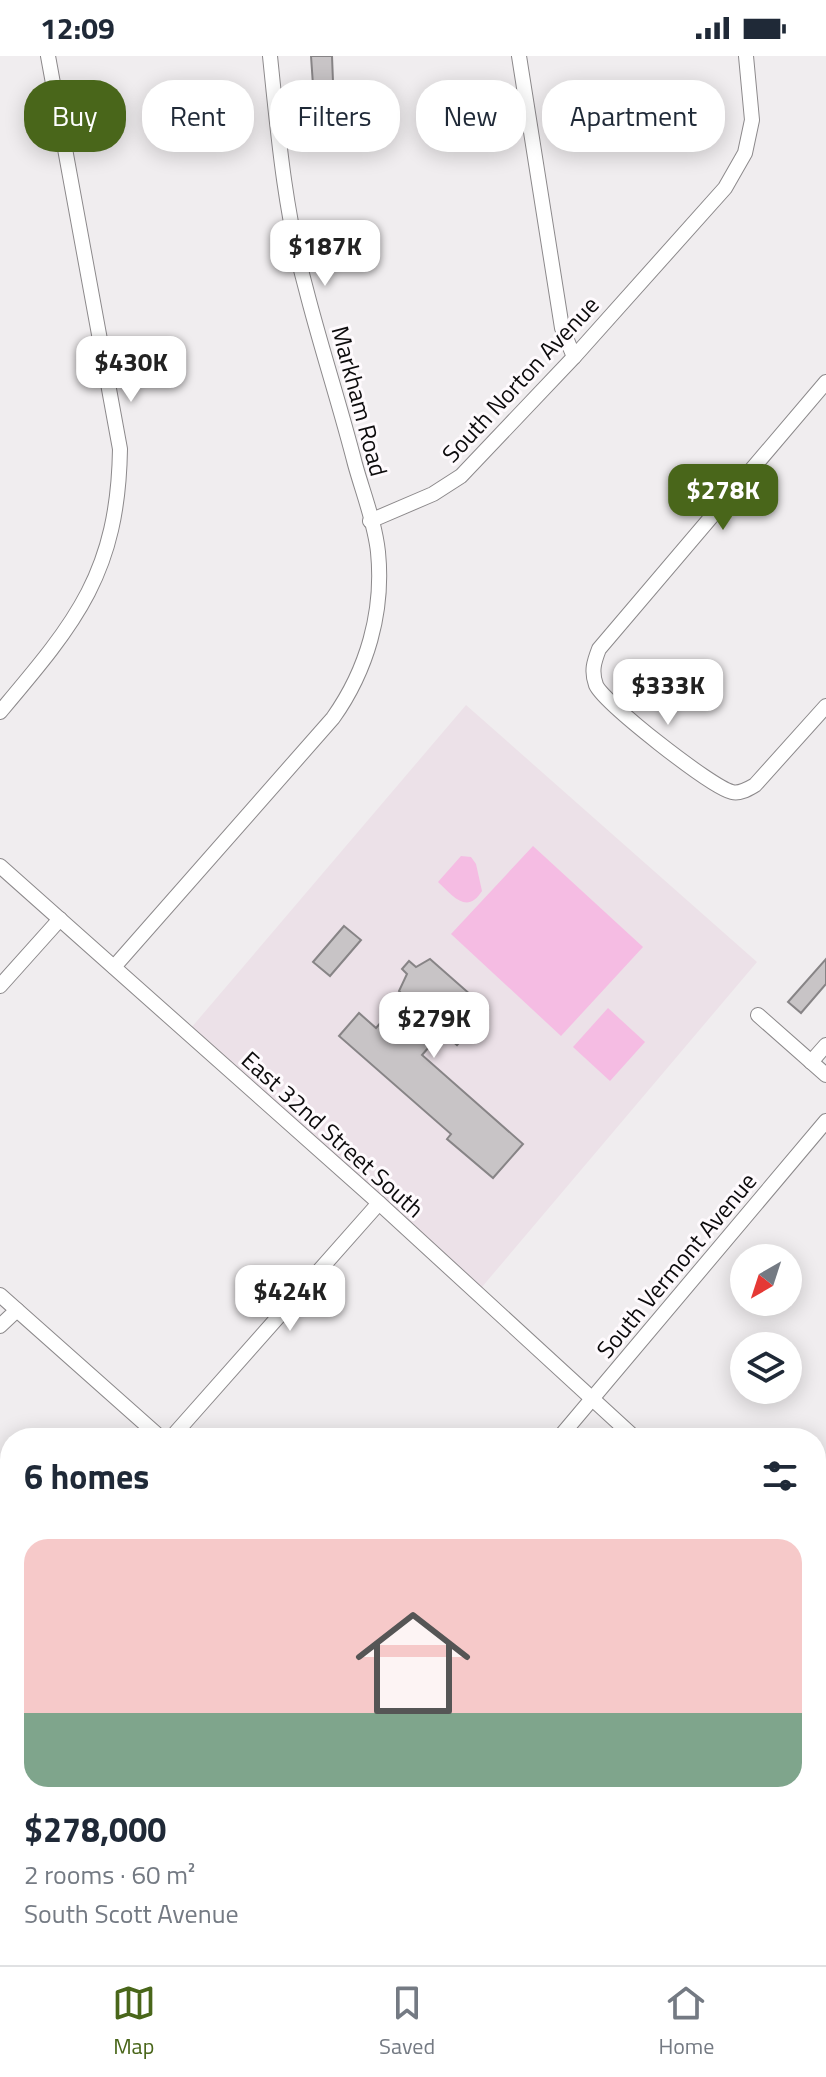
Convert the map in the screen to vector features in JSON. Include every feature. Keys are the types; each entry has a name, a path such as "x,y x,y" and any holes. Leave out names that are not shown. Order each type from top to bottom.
{"street":[{"path":"0,712 55,647 93,586 107,547 119,487 120,449 48,56"},
{"name":"Markham Road","path":"270,56 279,153 305,288 336,389 370,521"},
{"path":"519,56 562,328 574,357"},
{"name":"South Norton Avenue","path":"370,521 433,494 461,476 574,357 725,188 745,153 752,120 746,56"},
{"path":"826,382 599,649 592,666 597,687 654,741 710,781 733,792 746,791 755,785 826,706"},
{"path":"114,967 333,718 351,692 365,663 377,611 378,552 370,521"},
{"name":"East 32nd Street South","path":"0,866 379,1203 624,1428"},
{"path":"0,986 60,919"},
{"path":"758,1015 826,1075"},
{"path":"811,1062 826,1045"},
{"name":"South Vermont Avenue","path":"567,1428 826,1121"},
{"path":"180,1428 379,1203"},
{"path":"0,1295 150,1428"},
{"path":"0,1326 17,1310"}],"shaded area":[{"path":"466,705 757,962 482,1287 191,1028"},
{"path":"533,846 643,947 561,1036 451,934"},
{"path":"461,856 471,857 476,864 482,891 471,902 460,901 438,882"},
{"path":"608,1008 645,1042 610,1081 573,1047"}],"building":[{"path":"311,56 332,56 333,80 313,80"},
{"path":"344,926 361,940 330,976 313,962"},
{"path":"430,959 488,1010 457,1045 442,1032 422,1055 523,1144 493,1178 447,1139 451,1134 339,1036 359,1013 376,1028 404,996 399,991 407,974 402,969 409,961 416,967"},
{"path":"826,959 826,984 801,1013 788,1002"}]}
